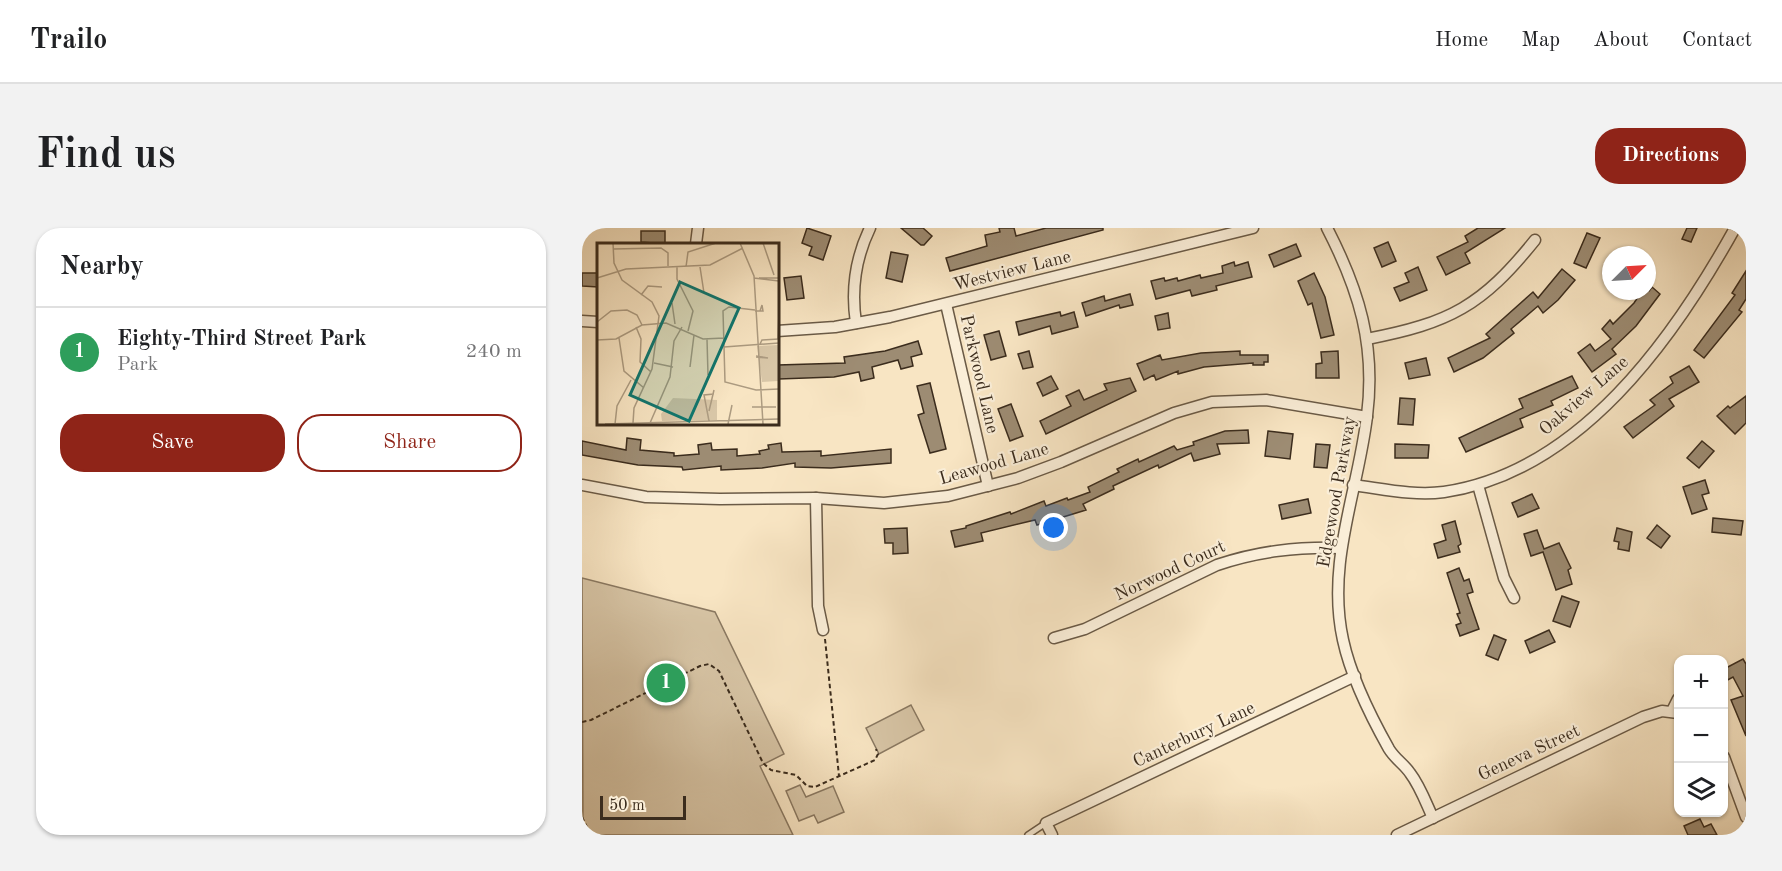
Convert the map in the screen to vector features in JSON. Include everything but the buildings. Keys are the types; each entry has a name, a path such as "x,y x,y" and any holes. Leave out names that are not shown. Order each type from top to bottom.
{"street":[{"path":"696,243 698,228"},
{"path":"856,323 853,304 854,276 859,254 870,228"},
{"name":"Westview Lane","path":"778,331 856,323 946,304 1253,228"},
{"name":"Edgewood Parkway","path":"1327,228 1356,290 1367,339 1370,381 1367,417 1340,548 1339,613 1343,641 1355,676 1389,749 1410,773 1433,818"},
{"name":"Oakview Lane","path":"1353,484 1412,493 1444,492 1478,485 1507,473 1547,451 1621,390 1661,346 1684,314 1735,228"},
{"path":"1367,339 1429,325 1465,308 1504,276 1535,240"},
{"name":"Parkwood Lane","path":"946,304 988,486"},
{"path":"582,321 597,322"},
{"name":"Leawood Lane","path":"582,485 656,498 816,498 884,502 948,496 988,486 1060,462 1174,412 1212,402 1266,400 1367,417"},
{"path":"1478,485 1504,578 1514,598"},
{"path":"816,498 818,606 823,630"},
{"name":"Norwood Court","path":"1054,638 1085,629 1217,565 1239,558 1284,549 1340,548"},
{"name":"Canterbury Lane","path":"1046,823 1355,676"},
{"name":"Geneva Street","path":"1397,835 1643,717 1662,711 1674,712"},
{"path":"1726,763 1746,817"},
{"path":"1046,823 1052,835"}],"lane":[{"path":"1028,835 1046,823"}],"path":[{"path":"823,630 828,650 839,776"},
{"path":"582,722 591,720 700,666 709,664 719,672 766,767 776,772 796,775 811,788 875,760 878,754 876,749"},
{"path":"582,817 591,835"}],"shaded area":[{"path":"582,578 715,612 784,754 760,766 793,835 583,835"},
{"path":"911,705 924,730 879,754 866,728"},
{"path":"800,785 806,797 833,786 844,812 818,823 814,815 799,821 786,791"}],"place":[{"name":"Eighty-Third Street Park","path":"666,683"}]}
